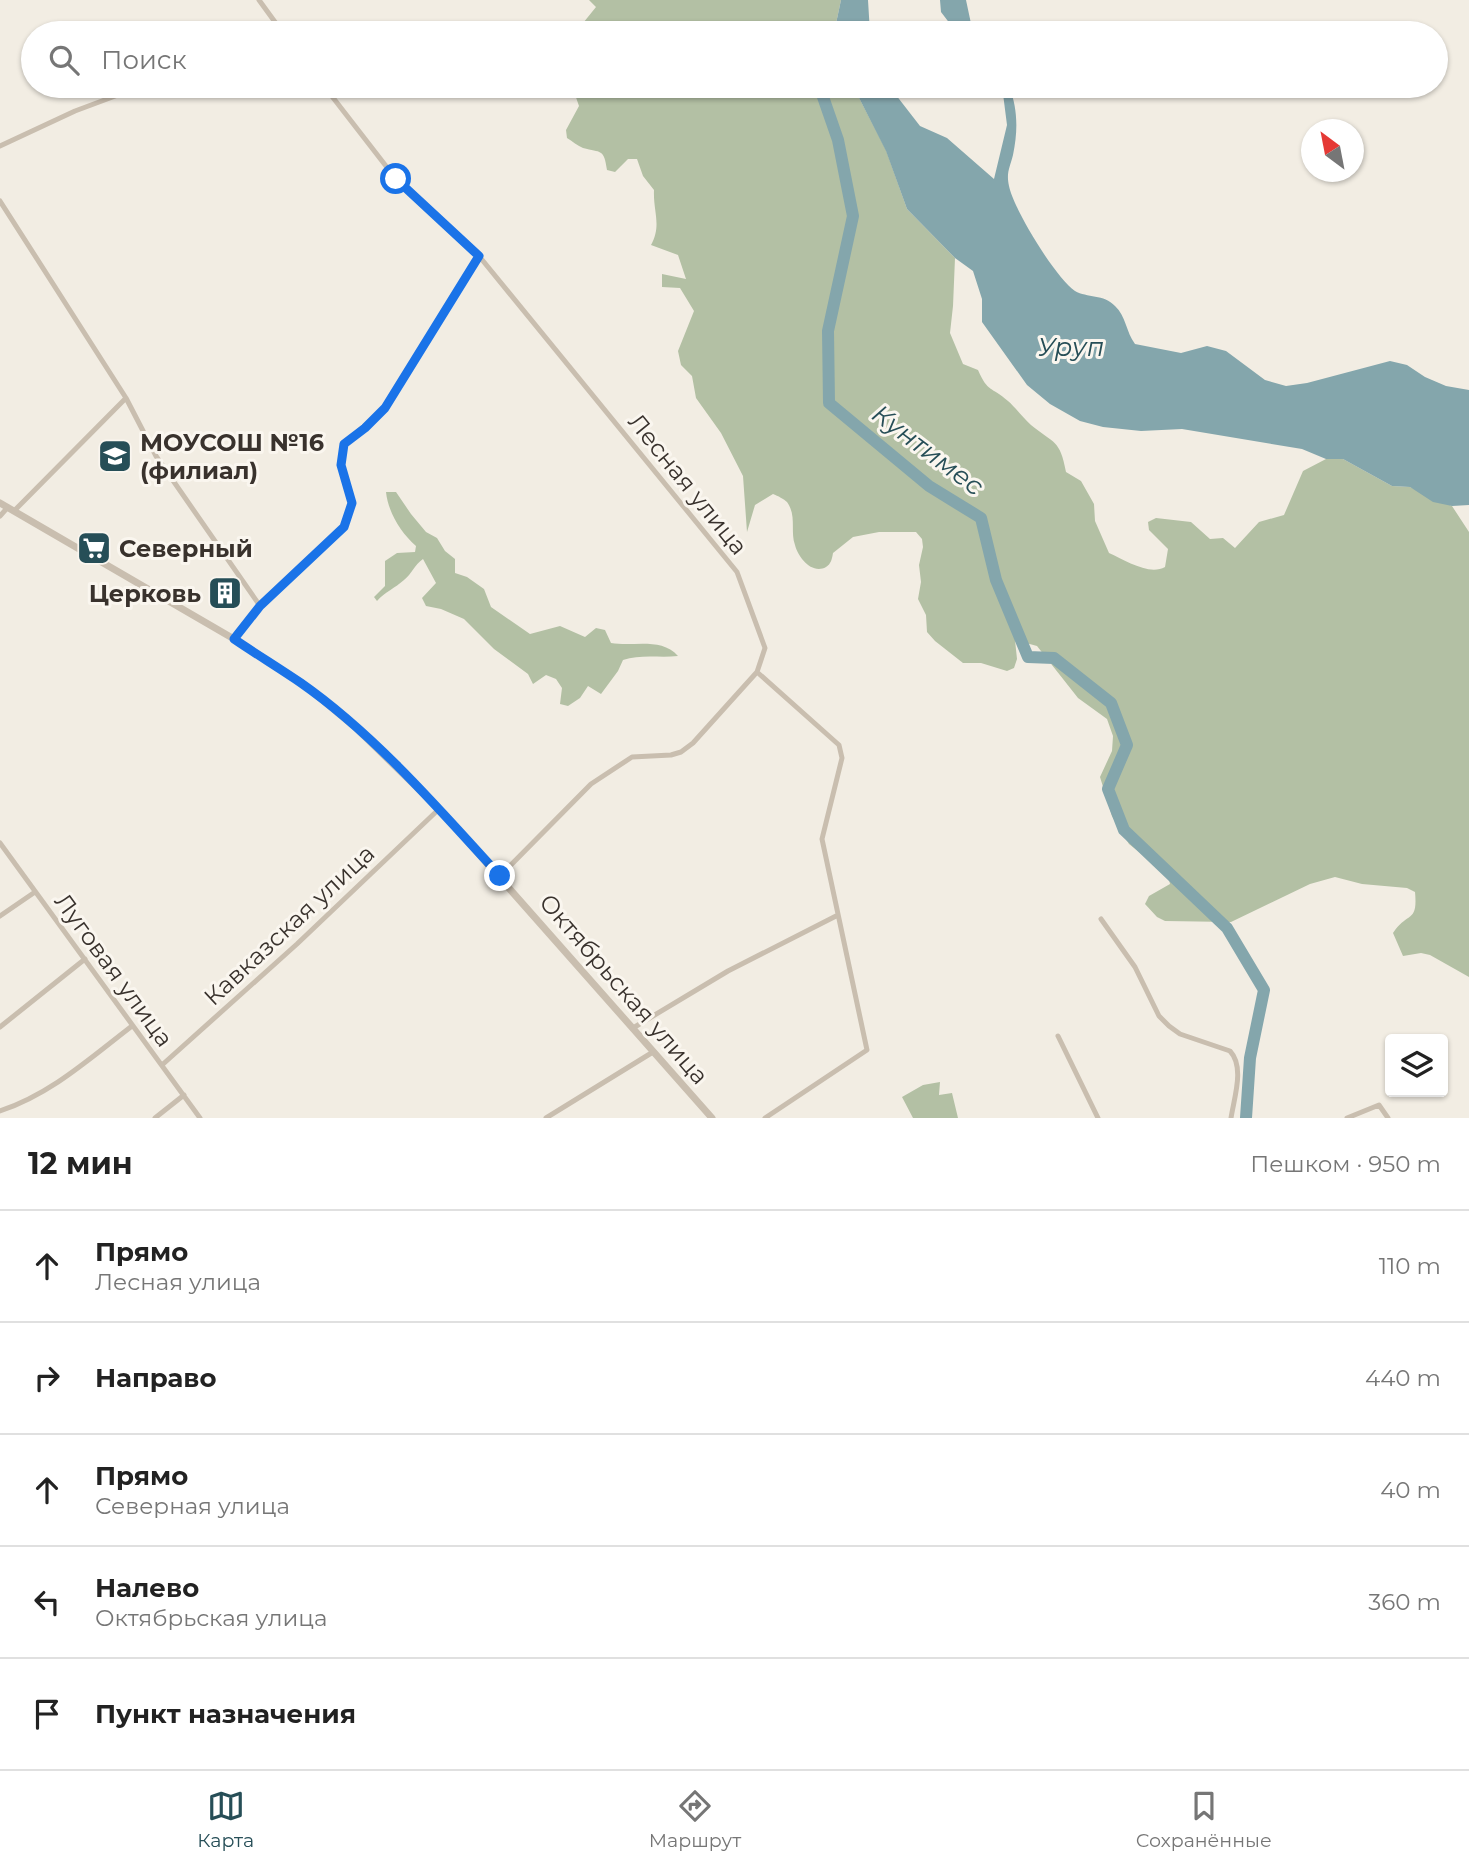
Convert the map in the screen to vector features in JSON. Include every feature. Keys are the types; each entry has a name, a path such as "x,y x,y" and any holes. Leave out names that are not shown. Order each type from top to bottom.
{"street":[{"path":"259,0 273,21"},
{"path":"0,146 110,98"},
{"name":"Лесная улица","path":"333,98 396,179 479,256 737,572 765,648 757,672"},
{"path":"0,201 126,398 156,456 260,606"},
{"path":"234,639 260,606 344,527 352,503 341,465 344,444 385,408 479,256"},
{"path":"0,516 11,509 126,398"},
{"name":"Октябрьская улица","path":"0,503 234,639 302,683 355,727 439,809 712,1118"},
{"path":"500,876 591,783 632,757 681,752 693,743 757,672 839,745 842,758 822,839 867,1049 765,1118"},
{"name":"Кавказская улица","path":"162,1065 297,944 439,809"},
{"name":"Луговая улица","path":"0,843 200,1118"},
{"path":"0,916 35,892"},
{"path":"633,1028 728,971 838,915"},
{"path":"1101,919 1135,967 1159,1016 1180,1034 1230,1051 1236,1057 1238,1066 1231,1118"},
{"path":"0,1027 85,959"},
{"path":"0,1111 26,1103 46,1092 132,1026"},
{"path":"1058,1036 1098,1118"},
{"path":"545,1118 653,1052"},
{"path":"155,1118 184,1095"},
{"path":"1347,1118 1379,1105 1388,1118"}],"green space":[{"path":"589,0 841,0 837,21 585,21 596,7"},
{"path":"576,98 859,98 886,150 907,209 955,258 950,333 963,364 978,370 987,386 1055,443 1066,472 1081,481 1094,504 1095,521 1109,553 1137,566 1152,570 1165,567 1168,549 1149,530 1148,522 1156,518 1191,522 1210,539 1223,538 1235,548 1259,522 1284,515 1303,471 1326,459 1343,459 1392,486 1410,487 1452,506 1469,532 1469,977 1430,955 1421,953 1403,956 1393,933 1415,909 1415,892 1407,888 1362,884 1335,877 1310,884 1231,922 1165,921 1157,917 1145,904 1149,896 1170,884 1168,875 1129,844 1112,816 1100,777 1112,751 1113,736 1107,719 1078,698 1037,646 1015,640 1017,659 1014,668 1007,671 981,663 963,663 935,641 927,632 926,615 918,599 921,582 919,565 923,547 922,539 916,532 879,532 853,537 833,553 828,566 816,569 806,564 797,550 790,507 787,502 773,494 755,505 747,532 743,476 721,433 696,398 692,376 681,365 678,351 694,311 680,288 662,287 662,274 686,279 678,255 651,245 657,225 654,190 643,176 637,159 628,159 615,172 607,170 605,158 601,153 583,148 567,138 566,130 579,106"},
{"path":"386,492 396,492 426,532 437,538 445,551 455,559 455,573 467,577 484,589 491,607 530,634 560,626 585,637 596,628 605,630 611,643 655,645 671,650 678,656 623,660 601,694 588,686 580,698 568,706 560,704 562,688 556,679 546,675 533,684 528,674 494,649 464,619 426,606 422,598 436,583 423,559 407,578 377,601 374,597 385,586 385,561 397,553 415,552 416,546 396,522"},
{"path":"940,1082 939,1095 952,1093 958,1118 913,1118 902,1097 923,1085"}],"water":[{"path":"841,0 868,0 869,21 837,21"},
{"path":"940,0 966,0 970,21 948,21 941,12"},
{"name":"Уруп","path":"859,98 898,98 920,126 947,138 994,179 1007,125 1004,98 1013,98 1016,112 1015,146 1008,174 1012,197 1047,258 1075,291 1111,302 1121,314 1135,344 1181,353 1207,346 1226,351 1265,380 1286,386 1390,361 1407,365 1446,386 1469,390 1469,505 1452,506 1433,502 1410,487 1392,486 1343,459 1326,459 1302,449 1182,429 1141,431 1103,427 1080,421 1050,404 1027,385 982,322 982,299 973,271 955,258 907,209 886,151"}],"waterway":[{"name":"Кунтимес","path":"823,98 838,140 853,216 828,331 829,403 929,486 981,518 996,580 1028,657 1054,658 1111,703 1127,745 1108,789 1124,830 1227,928 1264,990 1250,1058 1246,1118"}],"place":[{"name":"МОУСОШ №16 (филиал)","path":"115,456"},
{"name":"Северный","path":"94,548"},
{"name":"Церковь","path":"225,593"}],"route":[{"path":"396,179 479,256 385,408 344,444 341,465 352,503 344,527 260,606 234,639 302,683 355,727 439,809 500,876"}]}
